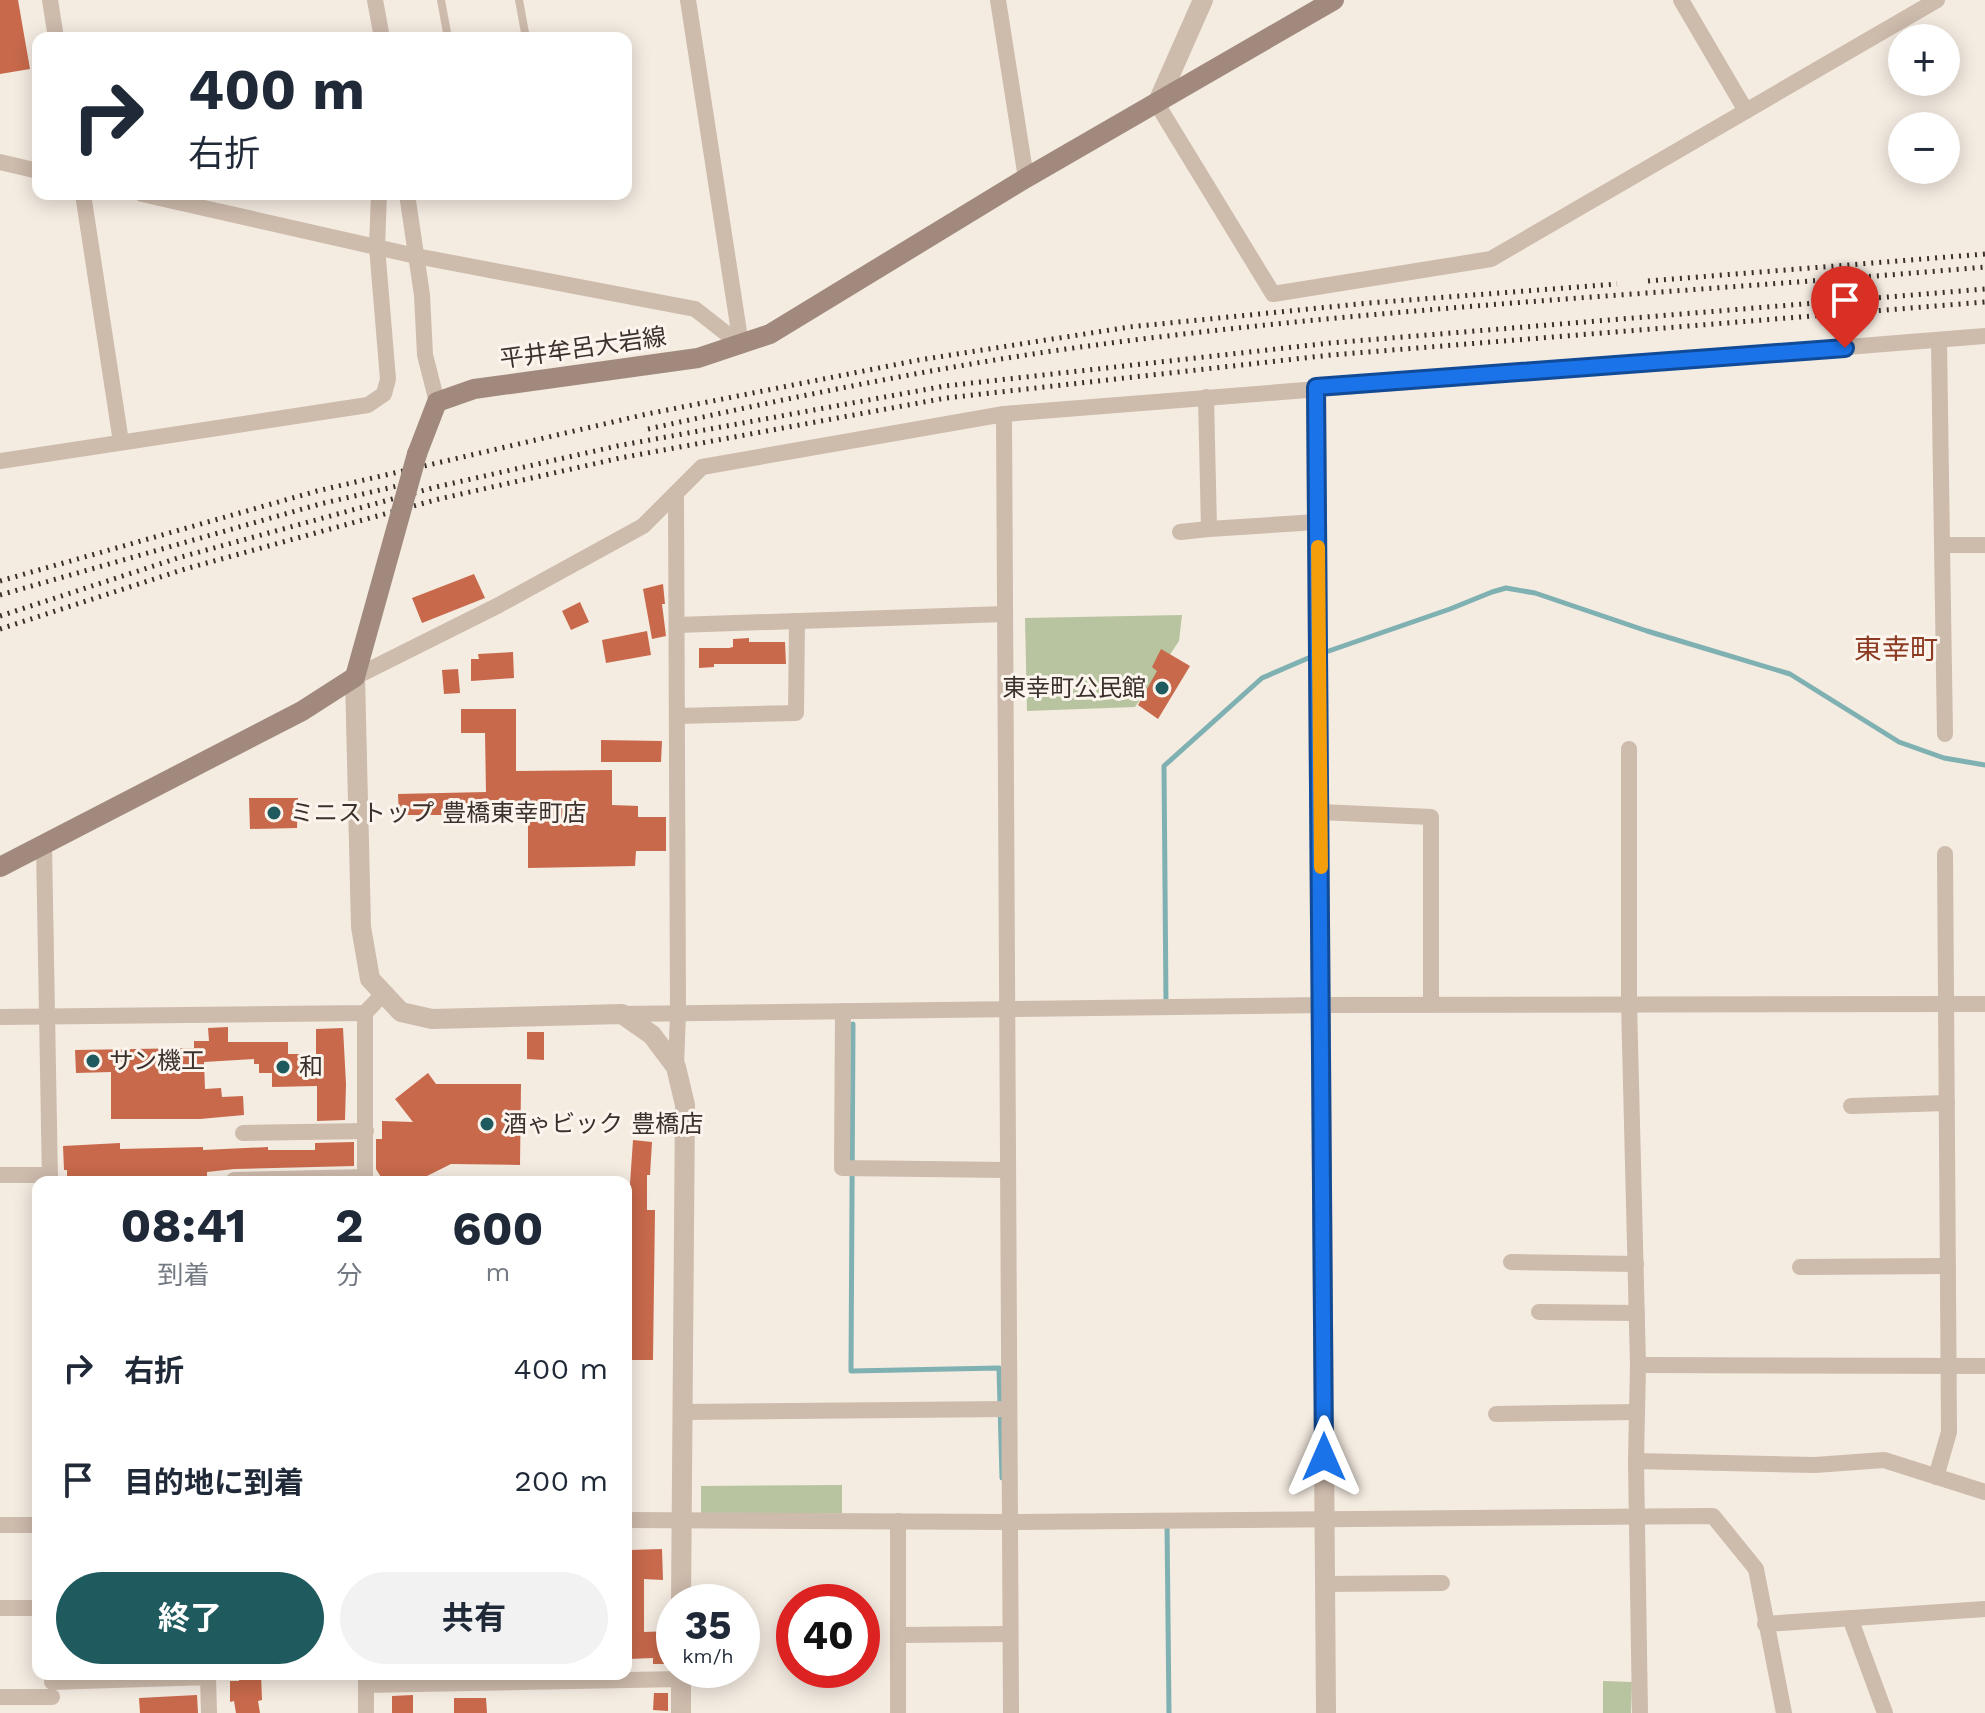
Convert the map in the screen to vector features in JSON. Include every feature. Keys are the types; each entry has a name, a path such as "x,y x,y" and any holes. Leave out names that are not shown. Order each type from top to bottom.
{"main road":[{"name":"平井牟呂大岩線","path":"437,402 474,389 698,358 770,334 1026,178 1334,0"},
{"path":"0,867 302,711 355,677 417,454 437,402"}],"street":[{"path":"50,0 55,32"},
{"path":"375,0 381,32"},
{"path":"688,0 741,345"},
{"path":"998,0 1026,178"},
{"path":"1203,0 1157,104 1273,294 1491,259 1937,0"},
{"path":"1681,0 1746,111"},
{"path":"0,162 32,170"},
{"path":"84,200 121,442"},
{"path":"169,200 416,256 695,309 741,345"},
{"path":"0,461 368,405 384,394 388,379 377,247 379,200"},
{"path":"408,200 422,295 425,355 437,402"},
{"path":"1985,336 1004,414 702,467 643,526 499,605 355,677 361,927 370,979 401,1012 432,1019 1321,1005 1985,1004"},
{"path":"1939,341 1945,734"},
{"path":"1316,387 1326,1713"},
{"path":"1206,397 1209,529"},
{"path":"1004,414 1011,1713"},
{"path":"676,495 676,1067 685,1105 681,1584"},
{"path":"1180,532 1317,522"},
{"path":"1942,545 1985,545"},
{"path":"677,625 1005,614"},
{"path":"677,716 796,713 797,621"},
{"path":"1629,749 1629,1003 1638,1365 1636,1461 1640,1713"},
{"path":"1320,812 1431,817 1431,1004"},
{"path":"44,845 50,1176"},
{"path":"1936,1477 1949,1432 1945,854"},
{"path":"365,1176 365,1013 383,994"},
{"path":"843,1011 842,1168 1007,1170"},
{"path":"0,1017 365,1013"},
{"path":"622,1014 652,1035 676,1067"},
{"path":"1851,1106 1947,1103"},
{"path":"243,1133 366,1131"},
{"path":"0,1175 32,1178"},
{"path":"1511,1262 1636,1264"},
{"path":"1800,1267 1948,1266"},
{"path":"1539,1312 1637,1313"},
{"path":"1638,1365 1985,1366"},
{"path":"681,1412 1008,1409"},
{"path":"1496,1414 1637,1412"},
{"path":"1636,1461 1815,1465 1884,1460 1985,1492"},
{"path":"632,1520 1009,1522 1713,1516 1723,1524 1756,1569 1784,1713"},
{"path":"898,1521 898,1713"},
{"path":"0,1525 32,1525"},
{"path":"1325,1584 1442,1583"},
{"path":"0,1608 32,1608"},
{"path":"1765,1624 1985,1609"},
{"path":"1850,1618 1885,1713"},
{"path":"898,1635 1010,1634"},
{"path":"632,1676 656,1675"},
{"path":"0,1697 177,1680"},
{"path":"208,1680 209,1713"},
{"path":"366,1680 366,1713"},
{"path":"681,1688 681,1713"}],"lane":[{"path":"441,0 447,32"},
{"path":"519,0 525,32"}],"green space":[{"path":"1182,615 1179,641 1135,707 1027,711 1025,618"},
{"path":"842,1485 842,1513 701,1514 701,1486"},
{"path":"1603,1681 1632,1682 1631,1713 1603,1713"}],"building":[{"path":"0,0 18,0 30,69 0,74"},
{"path":"474,574 485,598 422,623 412,598"},
{"path":"663,584 666,636 652,639 643,589"},
{"path":"580,602 589,622 571,630 562,611"},
{"path":"647,631 651,655 606,663 602,640"},
{"path":"749,638 749,642 785,642 786,664 714,664 714,667 699,668 699,648 729,648 733,647 733,639"},
{"name":"東幸町公民館","path":"1161,649 1190,666 1158,719 1138,705 1157,671 1152,667"},
{"path":"513,652 514,678 471,681 471,659 479,659 478,654"},
{"path":"458,669 460,693 444,694 442,670"},
{"path":"461,709 516,709 516,771 612,770 612,805 638,806 638,817 666,817 666,851 636,851 635,866 528,868 528,815 399,815 398,794 486,792 485,733 461,733"},
{"path":"601,740 662,741 661,762 601,762"},
{"name":"ミニストップ 豊橋東幸町店","path":"249,798 298,798 297,828 250,829"},
{"path":"228,1027 228,1042 288,1042 288,1054 316,1054 316,1029 343,1028 345,1120 317,1121 317,1086 272,1087 272,1073 259,1073 259,1064 254,1064 254,1059 204,1062 205,1089 221,1088 222,1097 243,1096 244,1115 200,1119 111,1119 111,1072 76,1073 75,1050 194,1048 194,1041 209,1041 208,1028"},
{"path":"527,1032 544,1032 544,1060 527,1059"},
{"path":"428,1073 436,1084 521,1084 520,1165 451,1164 427,1176 380,1176 376,1169 376,1139 382,1139 382,1121 413,1122 395,1099"},
{"path":"633,1140 652,1142 650,1175 647,1175 647,1210 655,1210 653,1360 632,1360"},
{"path":"354,1142 354,1166 234,1169 207,1172 207,1176 67,1176 67,1170 64,1170 63,1146 120,1143 120,1149 268,1147 268,1150 315,1150 315,1143"},
{"path":"662,1549 663,1580 644,1579 644,1632 656,1632 656,1664 653,1664 653,1658 632,1659 632,1550"},
{"path":"261,1680 262,1700 258,1701 260,1713 236,1713 234,1701 230,1702 230,1681"},
{"path":"654,1693 668,1693 668,1711 653,1710"},
{"path":"197,1695 198,1713 140,1713 139,1698"},
{"path":"413,1695 413,1713 392,1713 392,1696"},
{"path":"454,1698 486,1698 487,1713 454,1713"}],"waterway":[{"path":"1323,653 1506,588 1535,593 1790,674 1899,742 1944,758 1985,765"},
{"path":"1166,1004 1164,766 1262,678 1313,656"},
{"path":"853,1024 851,1371 999,1368 1002,1478"},
{"path":"1167,1522 1169,1713"}],"railway":[{"path":"1648,281 1985,254"},
{"path":"648,429 977,363 1200,332 1423,310 1985,267"},
{"path":"0,581 317,491 647,414 919,360 1129,327 1369,303 1617,284"},
{"path":"0,616 181,557 436,487 617,446 945,386 1330,343 1985,289"},
{"path":"0,629 185,569 439,499 620,458 946,398 1331,355 1985,302"},
{"path":"0,595 320,504 410,483"}],"slow traffic":[{"path":"1318,547 1321,867"}],"place":[{"name":"東幸町公民館","path":"1162,688"},
{"name":"ミニストップ 豊橋東幸町店","path":"274,813"},
{"name":"サン機工","path":"93,1061"},
{"name":"和","path":"283,1067"},
{"name":"酒ゃビック 豊橋店","path":"487,1124"}],"district":[{"name":"東幸町","path":"1896,649"}],"route":[{"path":"1324,1457 1316,387 1845,348"}]}
